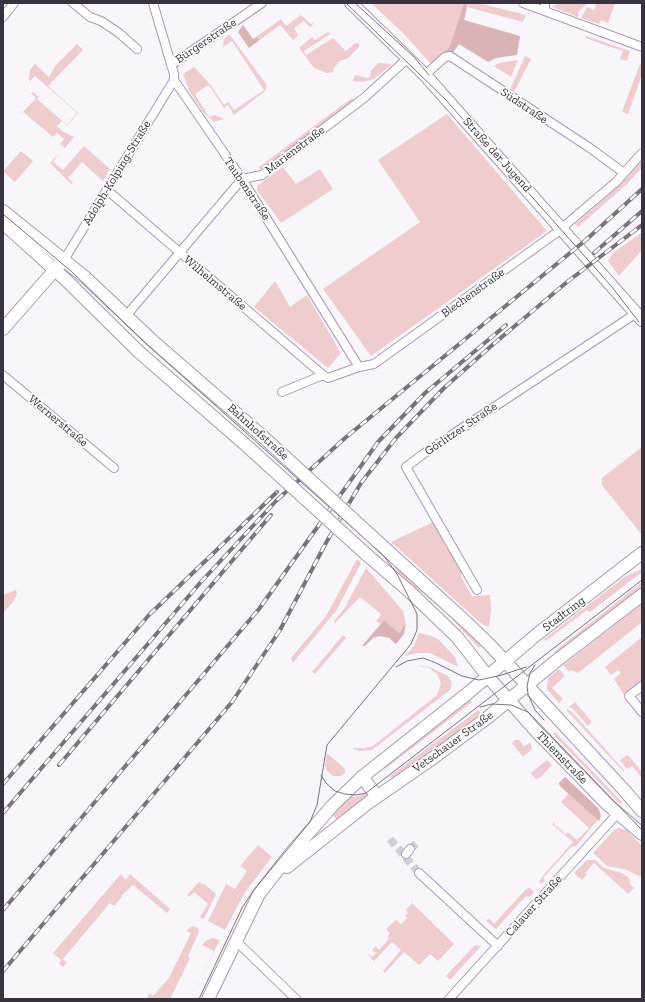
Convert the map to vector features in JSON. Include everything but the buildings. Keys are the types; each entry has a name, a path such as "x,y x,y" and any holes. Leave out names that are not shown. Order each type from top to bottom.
{"main road":[{"name":"Straße der Jugend","path":"351,3 405,62 425,74 639,317 642,327"},
{"name":"Bahnhofstraße","path":"3,211 60,265 139,352 248,446 367,555 409,591 457,637 488,676"},
{"name":"Bahnhofstraße","path":"3,223 60,265 86,278 126,316 260,434 466,622 505,662"},
{"path":"3,328 60,265"},
{"name":"Stadtring","path":"488,676 536,635 642,553"},
{"path":"527,685 642,595"},
{"name":"Thiemstraße","path":"505,662 642,811"},
{"name":"Thiemstraße","path":"488,676 508,701 573,770 642,834"},
{"name":"Vetschauer Straße","path":"208,999 252,907 264,886 291,853 334,804 362,777 488,676"},
{"name":"Vetschauer Straße","path":"252,907 284,870 300,856 377,796 433,758 527,685"},
{"path":"362,777 377,796"}],"street":[{"path":"3,17 14,3"},
{"path":"73,3 90,18 101,21 119,33 137,50"},
{"name":"Taubenstraße","path":"153,3 174,74 174,80 242,179 359,367"},
{"name":"Bürgerstraße","path":"171,65 262,3"},
{"path":"523,3 545,7 642,47"},
{"name":"Südstraße","path":"425,74 445,57 450,56 590,148 624,173"},
{"name":"Marienstraße","path":"242,179 262,175 379,85 405,62"},
{"name":"Adolph-Kolping-Straße","path":"60,265 174,80"},
{"name":"Blechenstraße","path":"282,392 323,375 328,378 359,367 374,364 562,228 624,173 642,153"},
{"path":"126,316 242,179"},
{"name":"Wilhelmstraße","path":"107,190 323,375"},
{"name":"Görlitzer Straße","path":"477,590 406,467 426,452 639,317"},
{"name":"Wernerstraße","path":"3,375 114,468"},
{"path":"642,686 629,696 642,712"},
{"name":"Calauer Straße","path":"449,999 618,813"},
{"path":"419,873 498,946"},
{"path":"236,941 296,999"}],"shaded area":[{"path":"371,3 464,3 450,46 431,64 404,34"},
{"path":"464,3 466,3 467,7 464,20 520,36 517,55 496,58 488,62 459,44 452,54 441,55 450,46"},
{"path":"466,3 478,3 526,15 523,22 467,7"},
{"path":"558,3 588,3 579,11 578,17 552,7"},
{"path":"615,3 608,23 601,20 599,24 581,18 587,7 594,10 596,4"},
{"path":"301,15 311,24 314,21 310,27 304,21 294,28 298,35 293,40 280,25 249,48 238,32 243,25 253,39 281,19 286,26"},
{"path":"243,25 253,39 257,37 259,40 249,48 238,32"},
{"path":"328,32 330,34 304,51 306,55 333,38 346,51 354,44 359,43 359,47 347,59 341,60 333,69 334,72 327,73 314,68 299,48 312,37 315,40"},
{"path":"228,35 230,35 266,84 266,88 264,92 234,115 228,105 224,108 209,85 205,87 195,94 209,117 215,115 224,119 214,122 202,111 190,92 183,74 194,67 210,84 224,105 228,102 234,110 264,90 232,41 223,47 224,40"},
{"path":"586,36 630,51 627,61 620,59 623,51 585,38"},
{"path":"77,44 83,50 48,86 78,113 67,126 62,121 57,126 62,131 74,137 65,148 60,144 64,139 57,133 53,137 23,112 36,98 31,93 33,92 39,97 37,99 67,125 77,113 35,76 30,81 29,80 30,70 35,64 49,77 55,66"},
{"path":"525,56 531,59 513,94 509,92"},
{"path":"518,60 511,77 494,66 499,63"},
{"path":"378,63 392,64 374,79 362,82 353,81 355,75 367,78 370,77 371,71"},
{"path":"640,64 642,65 642,75 628,114 622,112"},
{"path":"352,98 354,101 261,171 259,167"},
{"path":"447,114 547,231 371,356 323,289 420,222 378,160"},
{"path":"84,146 110,169 103,181 82,162 68,178 73,182 71,184 50,163 58,154 53,162 63,170"},
{"path":"21,151 33,161 15,182 3,171"},
{"path":"642,161 642,168 627,184 578,227 575,224 620,185"},
{"path":"283,167 296,184 320,169 333,189 281,223 257,190 257,186"},
{"path":"642,232 642,250 619,276 608,261 613,253"},
{"path":"275,281 290,307 307,295 341,353 328,368 254,307"},
{"path":"642,447 642,535 602,485 602,478"},
{"path":"433,522 462,570 461,577 472,596 490,595 491,610 489,627 483,625 391,542"},
{"path":"378,547 482,645 479,648 449,616 424,594 401,577 392,563"},
{"path":"357,559 361,563 336,611 293,663 291,658 326,616"},
{"path":"366,568 403,611 406,624 399,633 384,620 380,624 376,621 381,615 380,613 360,597 335,623 334,621 344,609"},
{"path":"642,569 642,572 590,612 587,610 546,641 544,639 626,576"},
{"path":"642,582 642,588 556,655 554,652"},
{"path":"16,590 17,594 13,602 3,613 3,595"},
{"path":"642,604 642,624 641,623 578,673 571,670 569,672 563,665"},
{"path":"384,620 399,633 406,624 404,634 396,644 389,638 380,636 373,638 365,646 362,646"},
{"path":"419,633 438,639 455,657 458,667 430,653 417,653 405,656 414,646"},
{"path":"343,635 346,638 315,674 312,672"},
{"path":"642,637 642,680 624,695 614,679 621,673 618,670 611,675 605,667"},
{"path":"415,665 429,667 448,676 452,682 450,690 372,750 360,751 351,748 373,746 437,695 441,683 437,674 429,668"},
{"path":"559,669 565,676 552,688 563,699 559,703 547,689 548,678"},
{"path":"468,698 472,702 385,769 384,767"},
{"path":"575,702 592,722 588,726 574,710 569,707"},
{"path":"567,709 572,712 624,770 623,771 566,710"},
{"path":"478,710 481,714 394,780 390,776"},
{"path":"555,732 622,802 620,804 553,734"},
{"path":"515,740 519,740 524,746 530,743 532,747 531,750 523,757 512,743"},
{"path":"327,753 345,769 345,773 341,776 333,776 327,771 325,765"},
{"path":"628,755 642,772 642,782 641,777 632,766 627,769 620,760"},
{"path":"547,760 552,765 541,777 536,779 531,773"},
{"path":"565,777 598,808 601,816 576,846 571,847 544,877 542,884 539,882 542,877 573,842 552,824 555,821 554,824 566,834 568,832 577,840 589,828 561,802 568,794 559,783"},
{"path":"565,777 598,808 601,816 599,821 560,786 559,783"},
{"path":"369,792 370,794 337,820 330,812 348,796 356,797"},
{"path":"619,828 627,830 642,846 642,877 624,869 607,866 593,853 614,830"},
{"path":"258,845 272,857 245,892 225,930 208,921 226,884 235,889 247,871 240,866"},
{"path":"587,860 595,860 604,868 622,873 629,878 631,881 629,883 634,888 628,894 594,863 585,873 587,875 582,880 575,874 575,872"},
{"path":"121,874 126,880 130,874 170,909 167,913 133,885 121,896 122,897 114,906 110,903 63,959 67,963 63,967 59,964 61,960 53,953"},
{"path":"199,882 203,885 204,884 216,894 204,919 200,917 208,904 194,892 189,897 187,895"},
{"path":"530,888 534,892 531,896 525,897 496,929 486,921 489,918 494,924 526,889"},
{"path":"412,903 454,944 438,961 430,954 419,965 404,952 385,973 383,971 401,950 392,942 374,961 368,954 372,957 376,953 372,950 375,946 379,950 389,939 387,937 390,933 386,929 396,920 401,924 407,918 405,916 408,913 406,910"},
{"path":"192,926 198,928 199,932 188,956 190,958 170,999 147,999 149,993 153,996 169,978 191,933 186,931"},
{"path":"212,938 220,940 190,999 214,951 202,945"},
{"path":"475,945 481,946 450,980 446,976"}],"tunnel":[{"path":"390,839 419,873"},
{"path":"410,849 417,843"}],"tram line":[{"path":"346,3 445,99 612,287 639,322"},
{"path":"355,3 414,57 429,75"},
{"path":"3,214 72,272 141,339 384,556 397,574 417,614 417,630 411,644 327,745 317,805 310,822 253,891 242,908 199,999"},
{"path":"321,775 326,783 335,791 356,795 366,793 642,580"},
{"path":"396,667 407,661 423,658 462,676 479,680 502,675 526,667"},
{"path":"535,665 530,673 527,686 528,694 535,710 544,720"},
{"path":"480,707 492,704 511,705 528,712 642,830"}],"railway":[{"path":"3,813 200,583 276,501 345,438 587,239 642,189"},
{"path":"594,253 642,211"},
{"path":"3,971 232,702 280,630 327,541 361,483 396,438 444,388 490,347 567,282 642,225"},
{"path":"3,910 259,609 378,442 425,393 506,325"},
{"path":"3,784 149,615 277,492"},
{"path":"59,765 271,515"}]}
